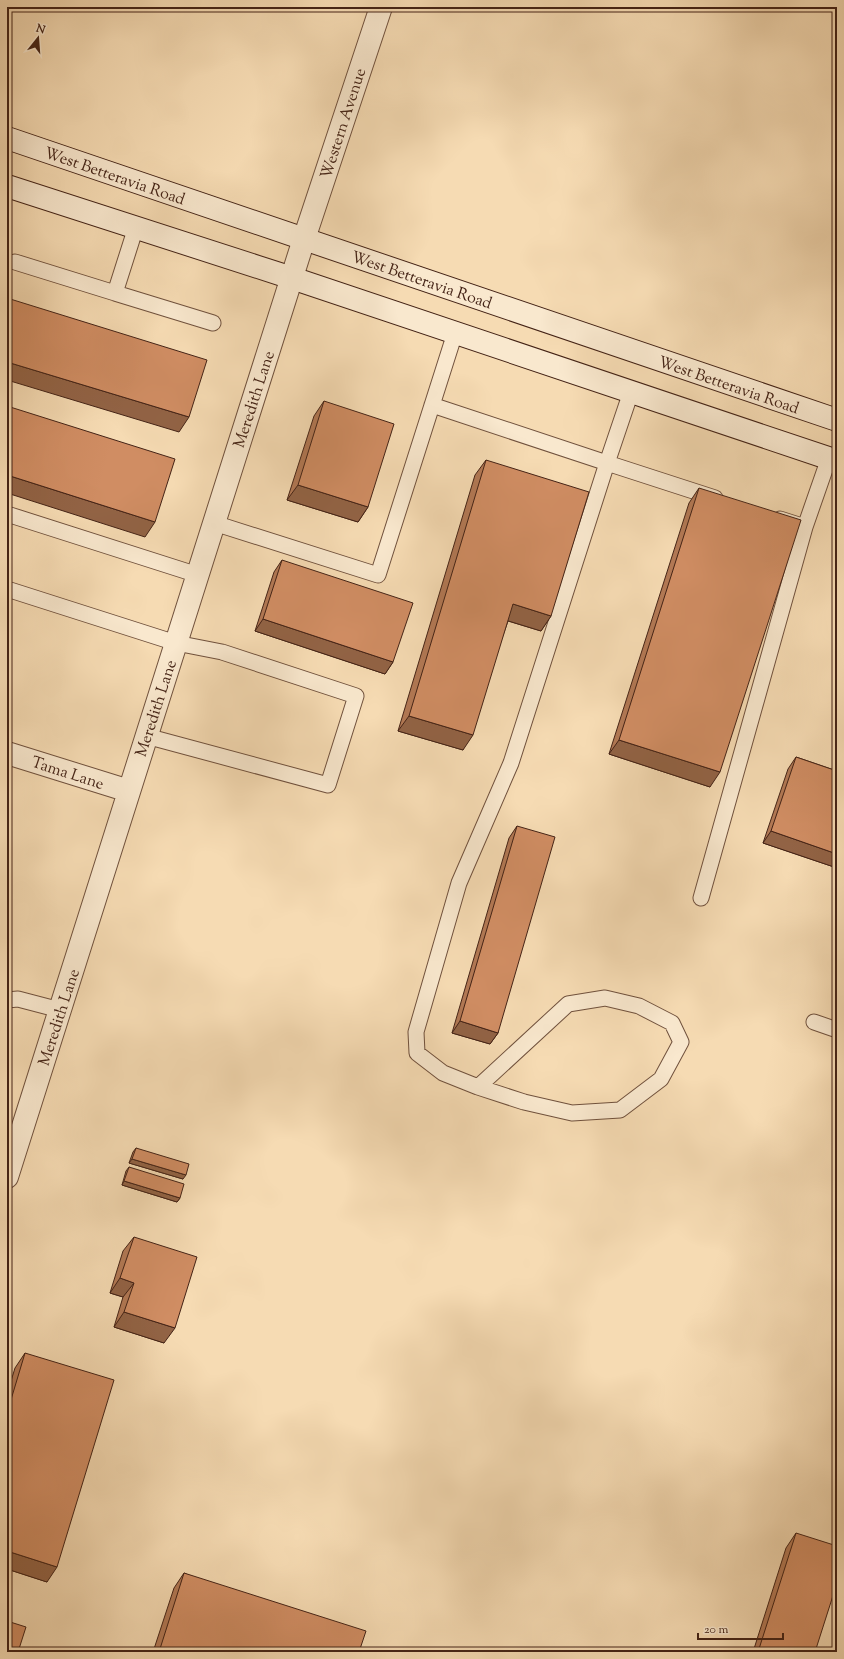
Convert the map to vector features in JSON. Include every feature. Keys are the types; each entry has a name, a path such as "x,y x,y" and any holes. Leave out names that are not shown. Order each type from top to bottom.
{"main road":[{"name":"Western Avenue","path":"304,239 381,7"},
{"name":"West Betteravia Road","path":"7,138 837,420"},
{"path":"7,186 292,278 833,460"},
{"name":"Meredith Lane","path":"7,1177 304,239"},
{"name":"Tama Lane","path":"7,753 129,792"}],"lane":[{"path":"115,293 136,227"},
{"path":"15,262 213,323"},
{"path":"214,523 378,575 455,333"},
{"path":"478,1087 568,1004 605,998 639,1006 672,1023 681,1042 661,1079 620,1110 572,1113 524,1102 478,1087 443,1073 417,1053 416,1032 459,883 511,763 631,392"},
{"path":"432,405 732,503"},
{"path":"701,898 805,527 833,460"},
{"path":"7,514 198,575"},
{"path":"769,515 805,527"},
{"path":"7,590 176,643 222,652 356,696 328,785 146,736"},
{"path":"7,1000 18,999 60,1010"},
{"path":"814,1022 837,1030"}],"building":[{"path":"7,298 207,360 189,417 7,362"},
{"path":"324,401 394,424 368,507 298,485"},
{"path":"7,406 175,459 155,522 7,475"},
{"path":"486,460 589,492 551,616 513,604 473,735 409,716"},
{"path":"699,488 801,520 720,772 619,740"},
{"path":"282,560 413,603 393,662 263,619"},
{"path":"796,757 837,771 837,854 771,831"},
{"path":"517,826 555,837 498,1033 460,1021"},
{"path":"136,1148 189,1164 186,1175 132,1159"},
{"path":"129,1167 184,1184 180,1198 124,1181"},
{"path":"134,1237 197,1257 175,1328 124,1312 134,1283 120,1278"},
{"path":"25,1353 114,1380 57,1567 7,1551 7,1413"},
{"path":"796,1533 837,1546 837,1583 815,1652 758,1652"},
{"path":"184,1573 366,1631 359,1652 159,1652"},
{"path":"7,1621 26,1627 18,1652 7,1652"}]}
